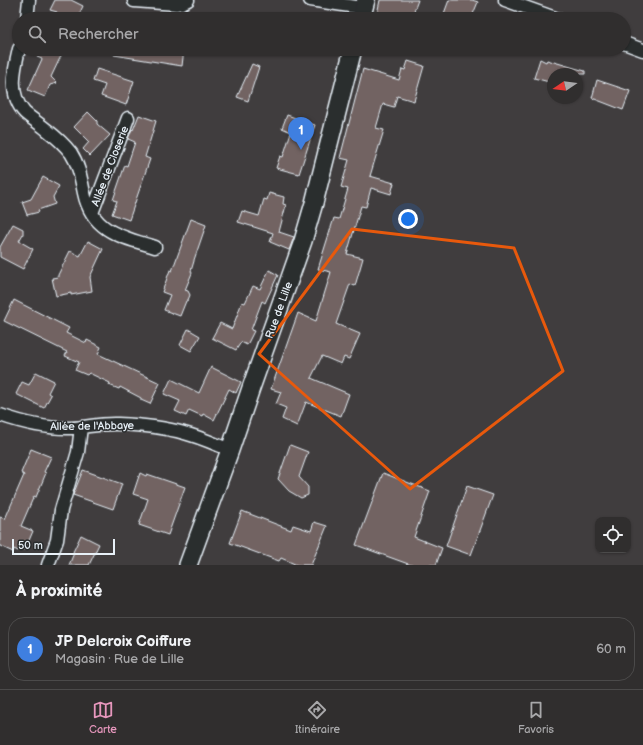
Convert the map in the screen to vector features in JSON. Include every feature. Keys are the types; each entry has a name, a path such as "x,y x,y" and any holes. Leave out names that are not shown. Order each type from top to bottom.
{"main road":[{"name":"Rue de Lille","path":"188,565 303,242 351,56"}],"street":[{"path":"28,12 29,0"},
{"path":"134,0 176,4 188,0"},
{"path":"310,0 363,9"},
{"path":"505,0 538,12"},
{"path":"631,46 643,50"},
{"name":"Allée de Closerie","path":"18,56 13,82 16,99 25,113 59,140 72,154 80,173 86,201 92,213 109,231 122,237 154,247"},
{"name":"Allée de Closerie","path":"92,213 128,118"},
{"name":"Allée de l'Abbaye","path":"0,415 44,426 64,428 112,424 159,428 189,434 230,450"},
{"path":"48,565 57,540 60,510 78,452 81,427"}],"highlighted area":[{"path":"352,229 514,248 563,371 410,489 259,354"}],"building":[{"path":"55,0 71,0 83,6 80,12 57,12 50,10"},
{"path":"380,0 418,0 414,12 377,12"},
{"path":"449,0 472,0 478,2 474,12 445,12"},
{"path":"61,56 51,77 57,83 50,85 45,97 28,90 42,59 37,57"},
{"path":"120,56 183,56 182,66"},
{"path":"540,59 546,62 547,60 575,68 547,68 547,81 534,78"},
{"path":"408,61 424,66 414,101 397,96 394,107 383,104 376,128 384,130 370,176 394,183 391,194 371,188 366,207 361,206 347,254 363,258 355,286 350,284 336,324 360,334 349,359 344,357 341,364 322,356 311,378 349,394 341,416 306,402 297,426 282,419 286,408 276,404 281,392 271,389 298,313 316,321 331,272 318,269 334,218 339,219 348,189 341,187 349,160 340,158 363,69 399,80 402,69 405,70"},
{"path":"252,64 259,67 248,101 237,97"},
{"path":"97,69 134,81 126,105 101,96 105,85 93,81"},
{"path":"597,80 630,91 623,110 592,98"},
{"path":"88,112 97,121 97,124 110,135 90,156 83,149 89,142 74,127"},
{"path":"139,115 156,121 145,157 150,159 129,220 112,214 117,201 113,200 135,142 128,139"},
{"path":"287,115 315,125 299,174 276,168 280,156 283,157 291,132 282,128"},
{"path":"43,177 59,186 53,197 55,204 38,210 39,212 27,215 22,202 31,199"},
{"path":"269,193 284,197 283,204 286,205 279,232 294,237 289,250 270,242 273,233 238,222 242,211 259,216 264,199 267,200"},
{"path":"191,219 206,225 194,260 191,271 192,273 185,290 188,291 190,295 180,316 164,310 170,295 162,292 170,270 172,271"},
{"path":"13,224 23,229 23,234 19,241 33,249 23,269 0,257 0,247"},
{"path":"88,241 103,249 90,277 92,291 56,296 52,278 58,277 70,251 80,256"},
{"path":"269,270 278,275 265,303 262,301 251,330 254,331 247,345 241,342 236,350 212,338 220,323 232,329 242,302 245,303 253,286 260,289"},
{"path":"14,300 69,328 66,333 86,343 87,340 101,347 98,354 160,383 150,404 120,387 119,389 89,373 87,375 75,370 79,362 65,356 67,352 4,321"},
{"path":"188,329 200,336 191,351 180,345"},
{"path":"211,367 241,382 236,393 229,389 214,420 203,414 202,416 189,410 186,416 175,411 180,401 164,394 171,379 199,393"},
{"path":"36,372 54,381 48,393 51,395 44,408 16,394 22,382 29,385"},
{"path":"290,445 308,452 299,477 308,487 308,495 301,498 289,491 278,479"},
{"path":"31,449 51,457 44,472 46,473 36,497 34,496 21,526 33,531 25,550 20,547 18,551 14,549 13,552 0,546 0,517 5,519 24,475 21,473"},
{"path":"83,470 122,484 113,509 73,495"},
{"path":"140,473 185,487 168,535 139,525 148,499 133,494"},
{"path":"383,473 430,491 414,537 442,548 436,565 411,565 356,545"},
{"path":"467,486 493,495 471,555 446,546"},
{"path":"242,511 291,530 293,525 311,531 314,522 327,526 311,565 297,565 281,558 279,561 230,543"},
{"path":"81,535 99,544 89,565 69,565 74,553 73,552"}],"place":[{"name":"JP Delcroix Coiffure","path":"301,150"}]}
